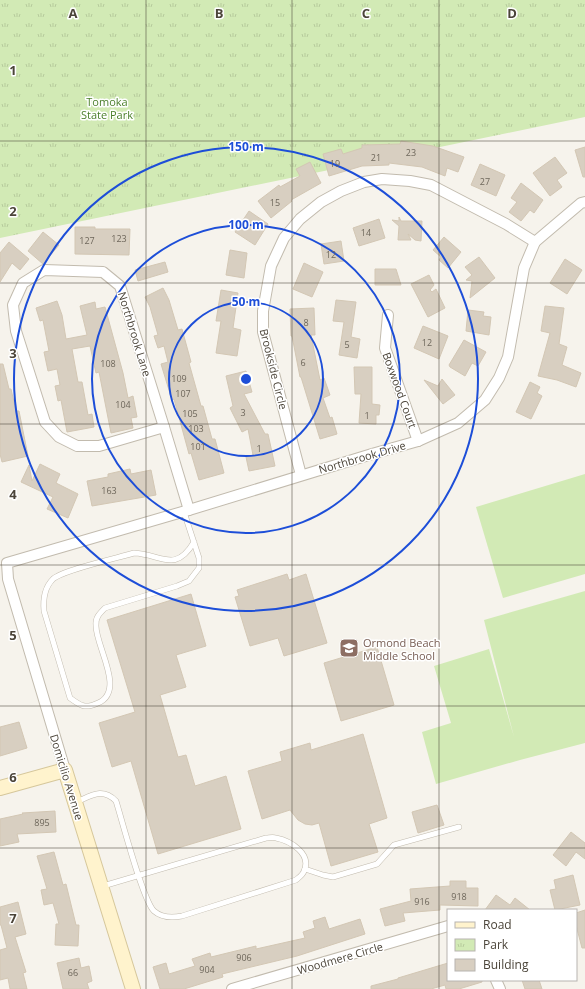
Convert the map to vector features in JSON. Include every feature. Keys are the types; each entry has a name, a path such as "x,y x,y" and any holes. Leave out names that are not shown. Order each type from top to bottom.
{"street":[{"name":"Brookside Circle","path":"302,475 263,332 263,311 271,266 284,238 300,218 321,202 341,191 364,182 382,179 410,181 431,185 506,224 535,242"},
{"name":"Northbrook Drive","path":"7,563 187,511 418,441 458,423 485,400 499,378 508,357 524,268 535,242 581,203 585,202"},
{"name":"Northbrook Lane","path":"164,427 99,446 77,446 59,438 45,422 16,331 13,305 23,283 44,270 51,270 103,272 120,286 164,427 187,511"},
{"name":"Boxwood Court","path":"388,315 385,348 418,441"},
{"name":"Domicilio Avenue","path":"7,563 8,579 64,770 133,989"},
{"path":"0,788 64,770"},
{"name":"Woodmere Circle","path":"232,989 447,926"}],"lane":[{"path":"187,511 199,558 199,568 189,581 105,608 98,615 95,625 96,632 110,676 111,685 108,694 102,702 92,706 80,706 70,698 44,611 43,601 46,590 53,579 64,573 134,553 144,553 166,560 178,559 189,550 194,542"},
{"path":"75,802 97,794 105,793 110,795 116,801 139,876 146,899 152,910 161,916 172,918 182,916 296,880 304,873 306,863 303,853 296,846 276,838 266,838 139,876 101,887"},
{"path":"305,869 333,877 377,864 394,845 459,827"}],"green space":[{"name":"Tomoka State Park","path":"0,0 585,0 585,117 0,238"},
{"path":"585,474 585,574 503,598 476,507"},
{"path":"585,591 585,743 436,784 422,732 451,723 434,666 489,649 514,737 484,620"}],"building":[{"path":"401,141 433,146 464,157 458,172 447,168 445,176 422,167 389,163 389,165 362,166 329,176 323,154 341,149 343,154 362,148 362,145 400,144"},
{"path":"585,147 585,177 583,177 575,150"},
{"path":"555,157 567,173 557,180 562,187 550,196 533,173"},
{"path":"310,162 321,183 291,200 292,201 271,218 258,201 279,185 280,187 300,176 296,169"},
{"path":"480,164 505,175 496,196 471,185"},
{"path":"521,183 543,200 534,213 530,210 521,221 509,212 517,202 511,198"},
{"path":"249,211 268,224 255,245 235,232"},
{"path":"399,217 401,221 422,221 421,241 415,240 408,234 411,240 398,240 399,226 392,220 399,221"},
{"path":"379,219 385,238 359,246 353,228"},
{"path":"75,227 95,227 95,229 130,229 129,255 75,254"},
{"path":"43,232 59,245 43,264 28,251"},
{"path":"444,237 461,252 448,268 439,260 441,257 433,250"},
{"path":"341,241 344,261 324,264 321,244"},
{"path":"9,242 29,259 20,270 12,263 0,282 0,253"},
{"path":"230,250 247,253 244,278 226,275"},
{"path":"479,257 495,278 470,298 472,281 466,280 472,275 465,267"},
{"path":"565,259 582,270 567,294 550,283"},
{"path":"165,262 168,272 138,281 135,270"},
{"path":"304,263 323,272 312,297 293,289"},
{"path":"375,269 396,269 401,285 375,285"},
{"path":"429,275 434,285 430,290 432,292 436,289 445,308 428,317 411,284"},
{"path":"163,288 169,300 178,330 182,329 191,362 189,363 201,406 203,406 212,439 215,439 224,473 199,480 191,453 189,454 174,399 172,400 161,364 168,362 164,346 158,348 154,336 158,335 150,307 145,297"},
{"path":"221,290 238,293 233,328 241,330 237,356 216,353 221,321 216,321"},
{"path":"336,300 356,302 351,337 360,339 357,358 339,355 344,322 333,321"},
{"path":"57,301 62,315 66,339 87,335 80,306 95,302 96,309 105,307 123,373 128,398 133,396 137,417 131,418 133,428 111,433 99,372 96,373 90,346 72,349 78,382 82,382 88,415 92,414 94,427 67,432 61,400 58,401 55,386 60,385 57,369 48,371 44,352 49,351 43,320 40,321 36,308"},
{"path":"545,306 564,308 559,344 567,347 562,365 581,373 576,387 557,380 538,376 550,333 541,331"},
{"path":"314,308 315,335 311,335 320,380 324,378 330,395 323,398 330,418 332,417 337,434 320,439 300,377 291,336 290,309"},
{"path":"468,310 484,312 483,316 491,317 489,335 466,331"},
{"path":"423,326 448,336 439,359 414,348"},
{"path":"464,340 486,352 478,366 472,363 465,376 449,365"},
{"path":"0,364 3,364 16,411 19,411 28,456 2,462 0,454"},
{"path":"354,367 372,367 372,404 380,405 379,415 376,415 376,424 359,423 361,394 355,394"},
{"path":"246,371 252,392 244,394 265,434 268,434 275,466 249,471 246,457 253,455 248,429 242,432 230,408 233,406 226,376"},
{"path":"442,379 455,395 443,404 424,380 438,386"},
{"path":"530,382 540,387 537,393 542,396 531,419 516,412"},
{"path":"40,464 60,474 56,483 78,494 68,518 47,509 53,497 21,482 29,465 32,481"},
{"path":"130,469 131,474 151,470 156,495 92,506 87,481 108,477 108,474"},
{"path":"287,574 289,580 306,574 327,643 284,656 278,638 250,646 235,597 239,596 237,590"},
{"path":"191,594 206,646 176,655 186,687 160,695 178,757 186,755 195,786 226,776 241,829 158,854 131,761 112,767 99,723 135,712 107,620"},
{"path":"377,647 394,705 341,721 324,663"},
{"path":"19,722 27,748 0,756 0,727"},
{"path":"363,734 387,818 369,824 378,852 331,866 319,823 312,825 305,824 298,820 290,810 262,819 248,771 282,761 280,752 310,743 311,750"},
{"path":"437,805 444,825 418,833 412,812"},
{"path":"55,811 56,832 17,834 19,842 0,846 0,819 23,814 22,813"},
{"path":"571,832 585,843 585,859 576,852 566,866 553,855"},
{"path":"54,852 63,885 66,884 76,925 79,925 78,946 55,945 56,924 59,924 53,903 44,905 41,890 47,889 37,856"},
{"path":"573,875 580,905 555,909 550,890 556,889 554,880"},
{"path":"450,881 466,881 466,888 478,888 478,906 440,905 440,910 403,913 405,921 385,926 380,909 411,901 410,889 450,886"},
{"path":"496,895 510,905 515,898 529,909 486,909"},
{"path":"18,902 26,934 15,937 26,972 23,973 27,989 10,989 8,978 0,980 0,950 7,948 0,925 0,907"},
{"path":"585,910 585,948 582,948 577,929 577,913"},
{"path":"325,917 329,929 360,919 365,934 297,956 222,974 223,977 184,989 160,989 153,967 166,963 169,974 195,966 192,959 210,953 211,957 256,946 256,949 305,938 303,932 315,928 313,921"},
{"path":"79,958 81,968 89,966 92,981 87,983 89,989 63,989 57,963"},
{"path":"447,963 447,981 482,982 459,989 446,989 445,985 431,989 371,989 371,986"},
{"path":"522,981 539,981 542,989 525,989"}],"place":[{"name":"Ormond Beach Middle School","path":"349,648"}]}
